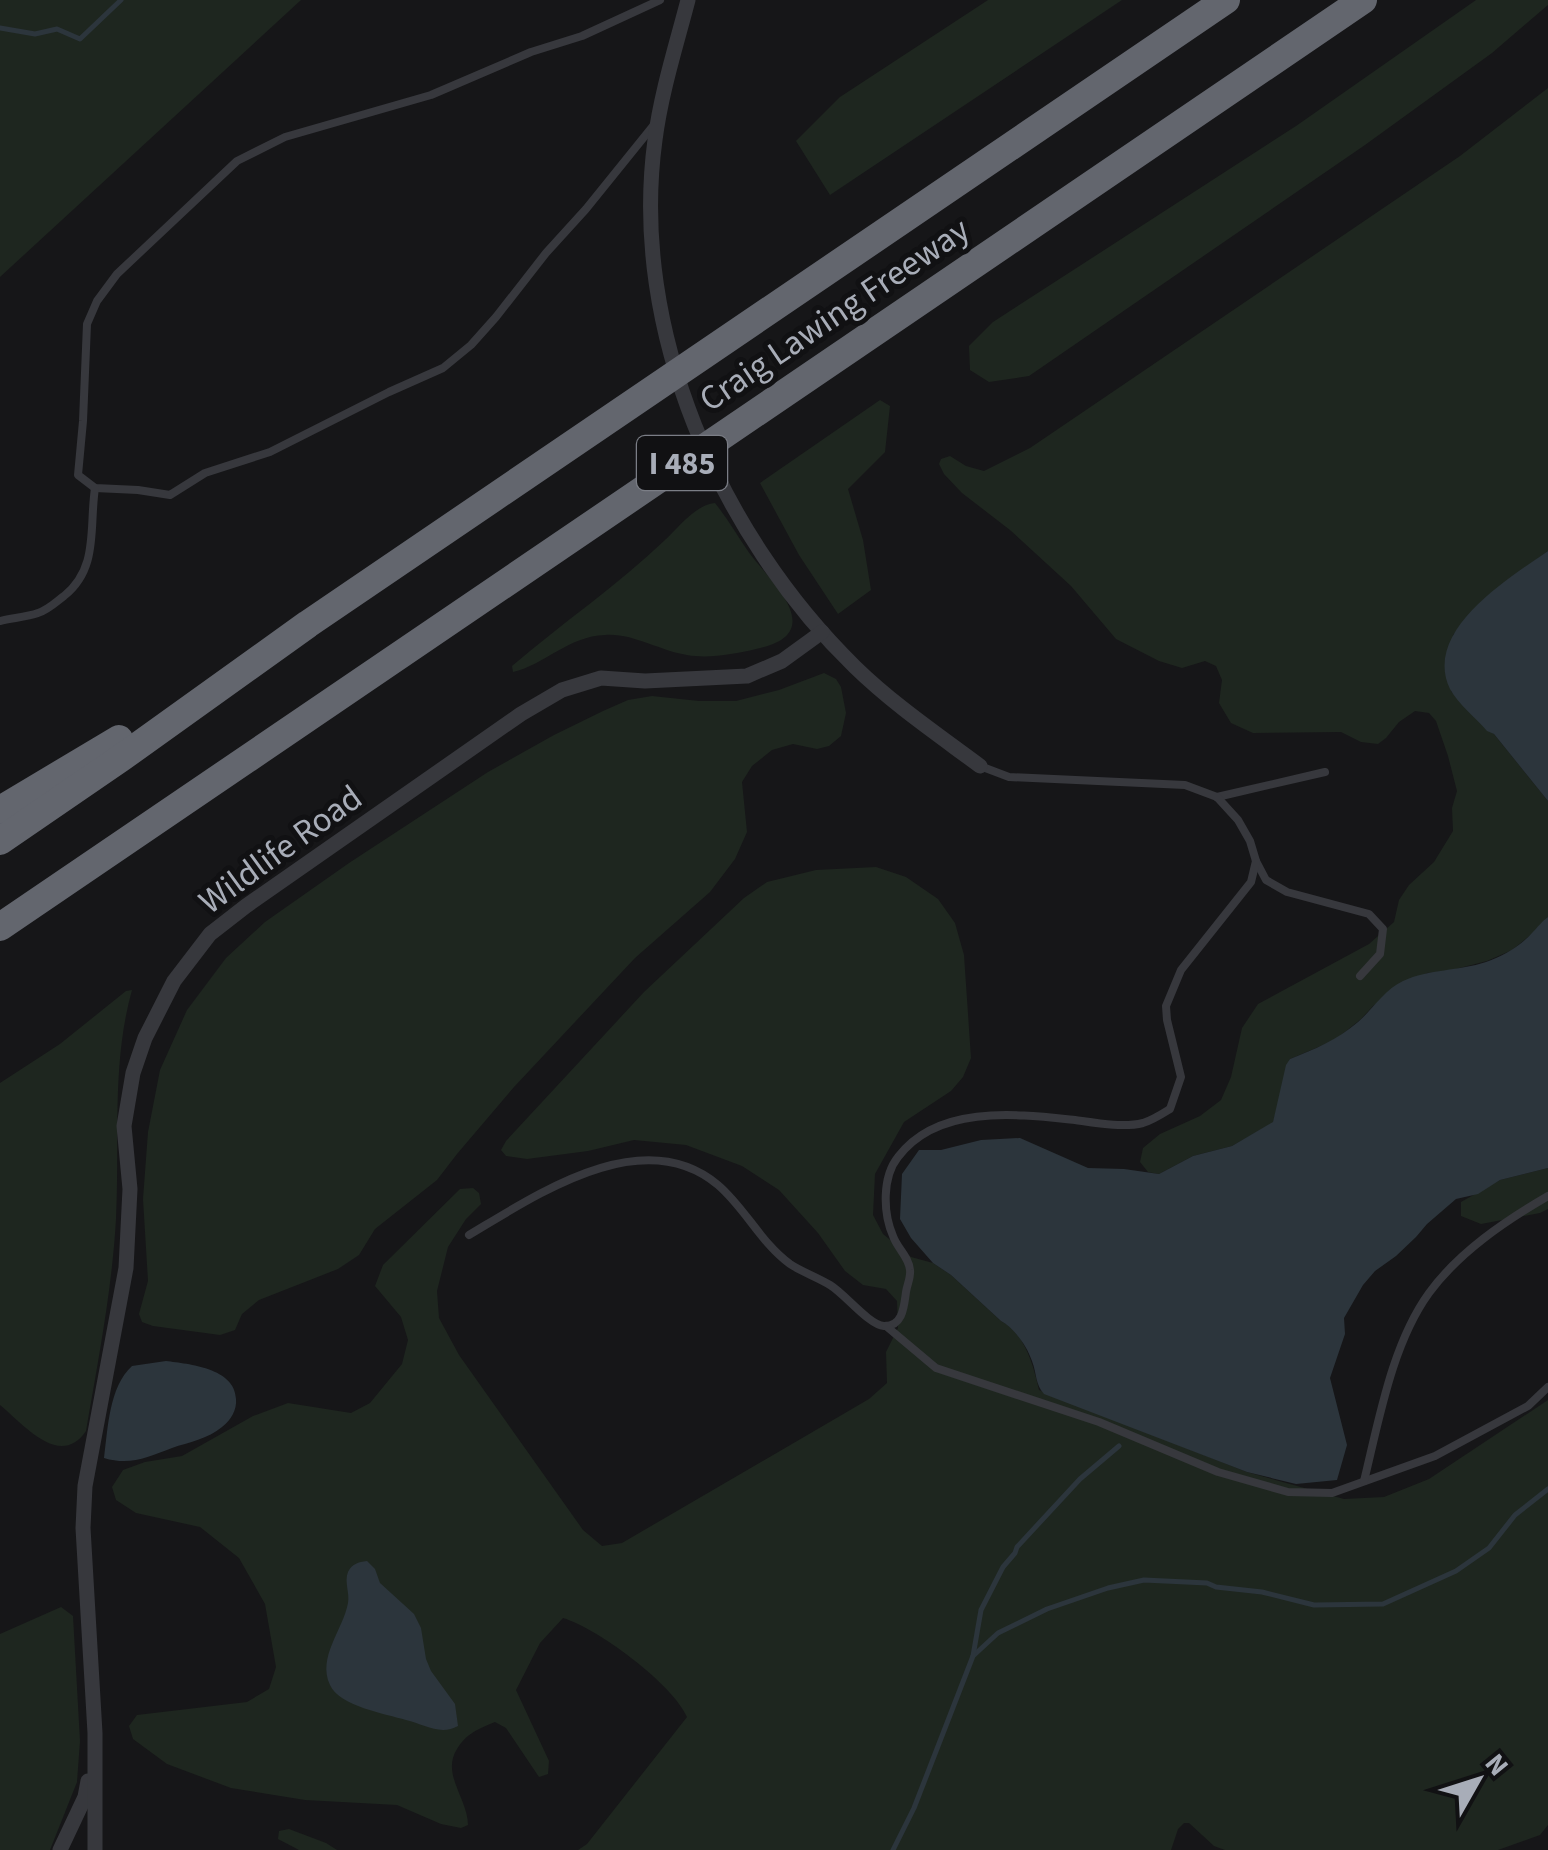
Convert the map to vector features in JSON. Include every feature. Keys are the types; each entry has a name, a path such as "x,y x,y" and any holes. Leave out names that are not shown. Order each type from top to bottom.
{"highway":[{"name":"Craig Lawing Freeway","path":"0,841 308,624 1226,0"},
{"name":"Craig Lawing Freeway","path":"0,927 1363,0"},
{"path":"0,810 308,624"}],"street":[{"path":"688,0 655,140 650,246 672,359 694,422 735,512 822,632 880,690 980,766"},
{"name":"Wildlife Road","path":"96,1849 92,1648 84,1564 85,1486 126,1268 130,1189 124,1126 133,1073 144,1038 174,981 210,934 246,906 562,690 601,678 645,681 747,676 782,660 822,632"},
{"path":"60,1850 85,1797 94,1757"}],"lane":[{"path":"660,0 582,36 531,52 431,95 286,137 237,161 117,274 98,301 87,324 78,475 95,488 170,496 206,474 270,452 443,368 496,317 660,119"},
{"path":"0,621 52,606 85,573 91,552 95,488"},
{"path":"980,766 1009,777 1185,785 1217,797 1238,820 1266,880 1287,892 1369,914 1382,930 1380,954 1360,976"},
{"path":"1217,797 1324,772"},
{"path":"886,1326 895,1323 903,1312 911,1272 892,1236 888,1214 888,1170 899,1155 928,1132 972,1117 1032,1115 1101,1123 1143,1123 1170,1109 1181,1077 1166,1006 1181,970 1251,882 1256,861"},
{"path":"469,1235 533,1196 586,1173 636,1159 689,1166 720,1186 790,1264 832,1286 936,1368 1099,1422 1218,1472 1288,1492 1332,1493 1435,1456 1528,1406 1548,1387"},
{"path":"1364,1481 1400,1348 1428,1294 1493,1232 1548,1196"}],"shaded area":[{"path":"0,0 301,0 0,277"},
{"path":"988,0 1122,0 830,195 796,141 840,97"},
{"path":"1476,0 1548,0 1548,5 1492,53 1365,145 1029,376 989,382 970,370 969,346 993,322 1296,126"},
{"path":"1548,88 1548,551 1483,600 1453,635 1451,691 1494,734 1548,801 1548,917 1512,950 1487,961 1427,973 1373,1006 1335,1040 1290,1059 1273,1123 1232,1146 1193,1156 1159,1174 1148,1172 1140,1162 1143,1148 1160,1134 1200,1116 1221,1100 1231,1077 1242,1028 1258,1004 1369,944 1394,922 1399,900 1434,862 1453,831 1452,808 1457,791 1448,756 1436,721 1429,713 1415,711 1378,744 1361,742 1341,732 1253,733 1231,723 1219,703 1222,680 1216,666 1205,661 1182,668 1116,639 1071,586 1010,530 962,493 939,464 950,456 984,471 1030,448 1460,156"},
{"path":"880,400 890,406 885,452 848,489 863,540 871,590 838,614 799,555 760,483"},
{"path":"715,503 789,608 793,621 789,632 778,642 739,653 695,656 605,635 580,640 513,672 512,666 628,573 688,517"},
{"path":"1548,551 1548,801 1494,734 1458,700 1450,689 1445,668 1448,647 1474,608"},
{"path":"824,673 841,687 846,713 841,736 829,746 817,749 793,744 772,750 752,766 742,782 747,832 735,859 710,892 635,958 514,1087 437,1180 375,1229 359,1255 338,1269 259,1300 242,1314 235,1330 220,1335 142,1322 139,1314 148,1281 143,1199 148,1132 160,1070 187,1010 226,958 265,922 349,863 488,772 603,711 628,700 652,696 736,701"},
{"path":"876,867 906,877 938,899 955,923 964,955 971,1058 963,1077 951,1091 904,1122 875,1174 873,1215 883,1234 911,1257 933,1263 951,1275 1016,1334 1031,1360 1039,1390 1247,1472 1344,1499 1384,1497 1429,1479 1548,1400 1548,1825 1540,1835 1498,1850 1225,1850 1184,1823 1171,1850 578,1850 587,1844 687,1717 651,1674 595,1633 563,1618 540,1643 516,1690 549,1761 548,1774 539,1777 506,1728 495,1722 473,1732 453,1758 453,1777 467,1815 468,1825 461,1828 397,1805 305,1800 231,1788 167,1764 133,1739 129,1726 137,1715 247,1702 269,1689 276,1667 265,1604 239,1558 200,1527 136,1513 116,1500 112,1487 123,1470 182,1456 253,1416 288,1403 351,1413 370,1403 402,1364 408,1340 401,1317 375,1286 383,1265 460,1189 473,1188 479,1193 481,1204 448,1247 437,1291 439,1318 459,1355 583,1530 602,1546 622,1543 869,1399 887,1383 886,1352 898,1328 897,1301 886,1289 863,1285 845,1271 818,1233 779,1190 742,1166 686,1145 634,1140 527,1159 506,1156 501,1150 644,992 744,898 767,882 816,870"},
{"path":"1548,917 1548,1168 1500,1180 1478,1194 1456,1199 1363,1285 1344,1318 1345,1334 1330,1378 1347,1445 1337,1480 1296,1484 1247,1472 1044,1394 1030,1355 1015,1333 933,1263 900,1219 902,1174 919,1150 1020,1138 1088,1168 1159,1174 1193,1156 1232,1146 1273,1122 1290,1059 1350,1028 1397,985 1423,974 1499,957"},
{"path":"132,990 119,1075 114,1246 86,1431 76,1442 54,1445 31,1432 0,1405 0,1083"},
{"path":"1548,1168 1548,1209 1481,1224 1461,1216 1461,1202 1500,1180"},
{"path":"166,1361 209,1370 228,1380 236,1399 231,1418 211,1434 147,1457 131,1461 104,1458 111,1409 124,1375 132,1366"},
{"path":"367,1561 380,1583 414,1614 421,1628 426,1659 455,1704 458,1726 438,1730 364,1708 343,1698 330,1685 327,1664 348,1603 348,1572"},
{"path":"61,1607 73,1616 80,1741 77,1782 50,1850 0,1850 0,1634"},
{"path":"289,1829 337,1850 299,1850 278,1839 279,1831"}],"waterway":[{"path":"0,28 35,34 57,29 80,39 121,0"},
{"path":"893,1850 914,1808 973,1656 981,1610 1003,1567 1080,1479 1119,1446"},
{"path":"973,1656 998,1633 1047,1609 1144,1580 1207,1583 1314,1605 1383,1604 1456,1571 1489,1548 1515,1515 1548,1489"}]}
